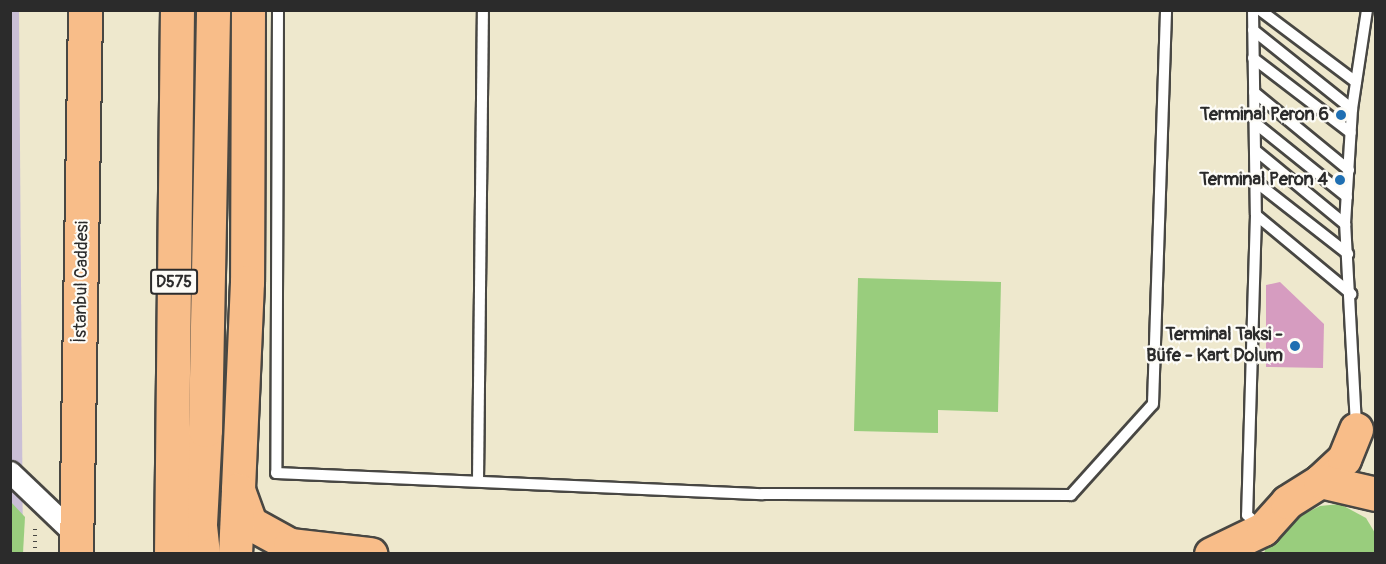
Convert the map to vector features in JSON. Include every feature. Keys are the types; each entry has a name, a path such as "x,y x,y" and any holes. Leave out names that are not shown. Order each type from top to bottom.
{"main road":[{"name":"İstanbul Caddesi","path":"76,544 85,10"},
{"name":"D575","path":"171,554 177,10"},
{"path":"203,554 200,524 206,430 213,10"},
{"path":"235,554 247,282 248,10"},
{"path":"1211,554 1258,541 1287,502 1320,482 1344,459 1356,429"},
{"path":"1356,429 1363,466 1376,484"},
{"path":"1320,482 1376,495"},
{"path":"238,490 250,523 290,545 338,553 370,554"}],"street":[{"path":"10,472 76,544"}],"lane":[{"path":"278,10 276,473 763,494 1071,495 1153,404 1166,10"},
{"path":"478,481 483,10"},
{"path":"1253,10 1256,215 1247,515 1258,541"},
{"path":"1260,10 1356,82"},
{"path":"1356,429 1351,294 1345,224 1352,109 1367,10"},
{"path":"1253,30 1352,109"},
{"path":"1254,58 1351,134"},
{"path":"1254,92 1349,170"},
{"path":"1255,123 1347,197"},
{"path":"1255,150 1345,224"},
{"path":"1256,182 1348,254"},
{"path":"1256,215 1351,294"}],"shaded area":[{"path":"10,11 19,11 23,554 10,553"}],"green space":[{"path":"858,278 1001,282 998,412 938,410 938,433 854,431"},
{"path":"10,501 25,517 23,553 11,553"},
{"path":"1340,504 1366,518 1375,533 1375,553 1264,554 1266,546 1304,514 1320,506"}],"building":[{"name":"Terminal Taksi - Büfe - Kart Dolum","path":"1280,282 1324,324 1323,368 1266,367 1266,285"}],"place":[{"name":"Terminal Peron 6","path":"1341,115"},
{"name":"Terminal Peron 4","path":"1340,180"},
{"name":"Terminal Taksi - Büfe - Kart Dolum","path":"1295,346"}]}
